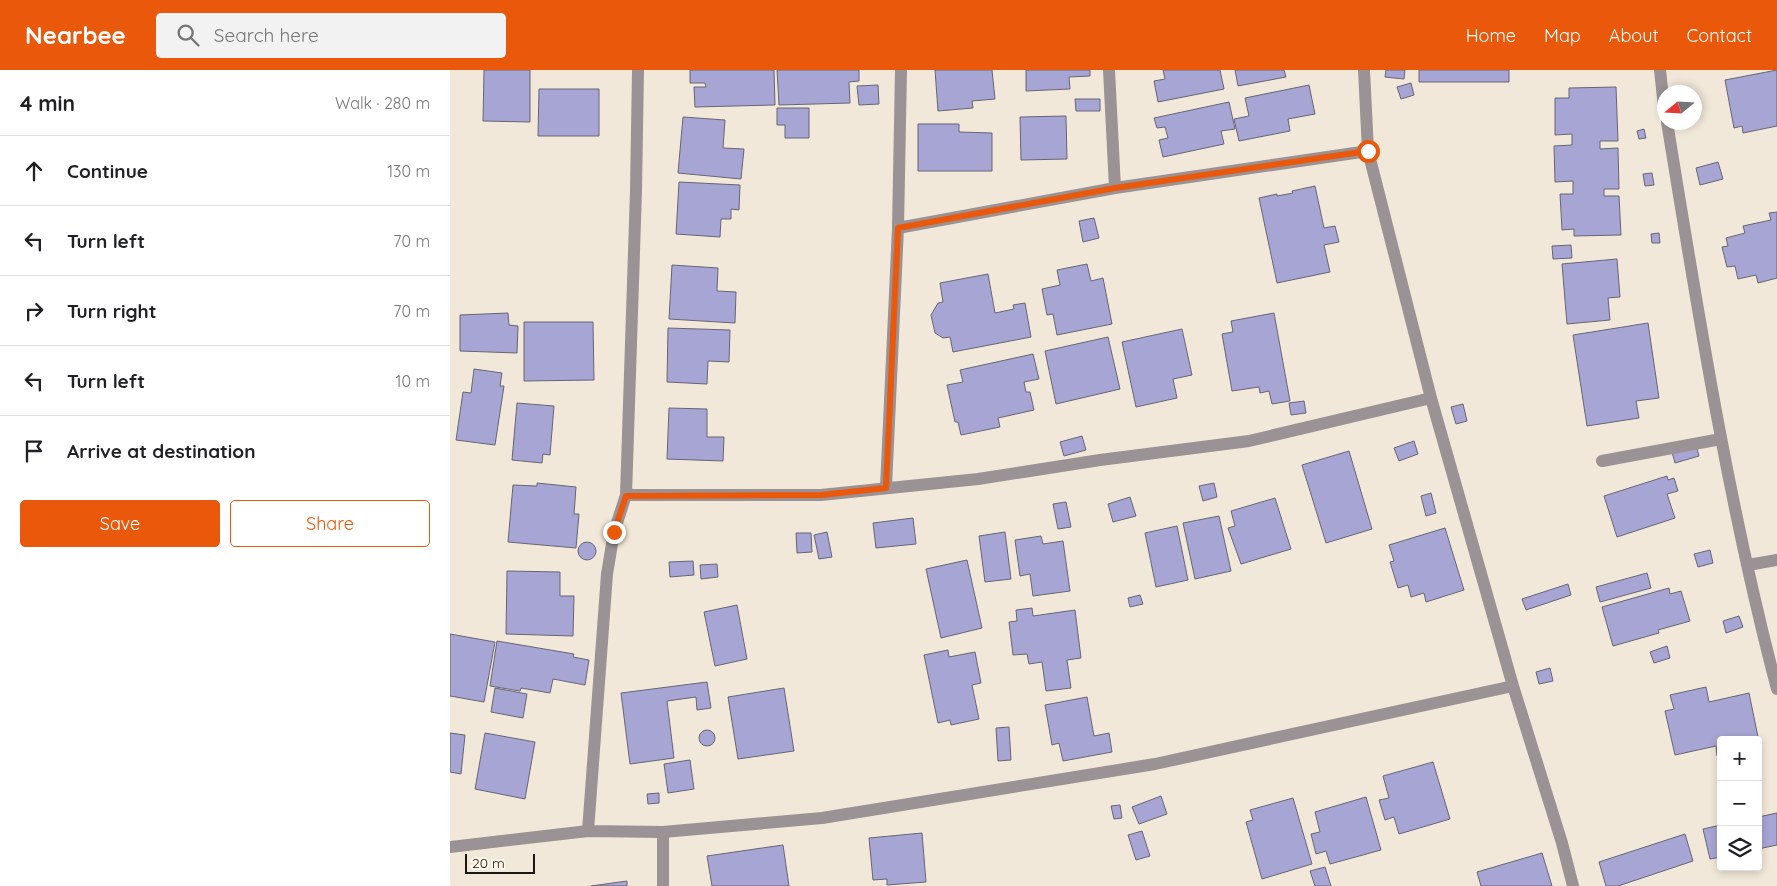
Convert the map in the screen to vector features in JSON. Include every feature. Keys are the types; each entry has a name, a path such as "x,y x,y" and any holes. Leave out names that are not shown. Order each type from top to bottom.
{"street":[{"path":"588,831 607,574 614,532 626,496 638,70"},
{"path":"886,488 898,228 901,70"},
{"path":"1110,70 1115,188"},
{"path":"1364,70 1368,151 1431,398 1513,686 1562,843 1573,886"},
{"path":"1660,70 1662,85"},
{"path":"1668,130 1721,439 1759,621 1777,689"},
{"path":"898,228 1115,188 1368,151"},
{"path":"626,496 821,495 978,479 1100,460 1249,441 1431,398"},
{"path":"1602,461 1721,439"},
{"path":"1748,565 1777,560"},
{"path":"450,848 588,831 663,832 822,818 1155,764 1513,686"},
{"path":"663,832 663,886"}],"building":[{"path":"484,70 530,70 530,122 483,121"},
{"path":"690,70 774,70 775,105 695,107 694,87 706,87 705,83 690,83"},
{"path":"777,70 859,70 859,81 849,82 850,103 779,105"},
{"path":"935,70 992,70 995,99 972,101 973,108 938,111"},
{"path":"1026,70 1090,70 1090,76 1069,77 1070,89 1026,91"},
{"path":"1163,70 1220,70 1224,89 1158,102 1154,81 1165,79"},
{"path":"1235,70 1284,70 1286,77 1238,86"},
{"path":"1386,70 1405,70 1404,79 1385,77"},
{"path":"1419,70 1509,70 1509,82 1419,82"},
{"path":"1777,70 1777,126 1743,133 1742,126 1734,128 1725,80"},
{"path":"1411,83 1414,95 1401,99 1397,87"},
{"path":"878,85 879,104 859,105 857,86"},
{"path":"1309,85 1315,114 1288,119 1290,131 1239,141 1234,119 1249,116 1245,98"},
{"path":"1616,87 1618,141 1600,141 1600,149 1618,148 1619,189 1604,189 1604,196 1619,196 1621,235 1574,236 1574,229 1562,230 1560,194 1573,194 1573,181 1555,182 1554,146 1572,145 1572,134 1555,135 1555,98 1569,98 1569,88"},
{"path":"539,89 599,89 599,136 538,136"},
{"path":"1075,99 1100,99 1100,111 1076,111"},
{"path":"1229,102 1235,129 1221,131 1224,144 1163,157 1159,140 1168,138 1165,127 1157,128 1154,118"},
{"path":"777,108 809,108 809,138 785,138 785,125 777,125"},
{"path":"1066,116 1067,159 1021,160 1020,117"},
{"path":"683,117 725,120 723,148 744,149 741,179 678,173"},
{"path":"918,124 959,124 959,132 992,133 992,171 918,171"},
{"path":"1644,129 1646,138 1639,139 1637,131"},
{"path":"1718,162 1723,179 1700,185 1696,168"},
{"path":"1652,173 1654,185 1645,186 1643,174"},
{"path":"679,182 740,185 739,210 731,209 731,219 721,219 720,237 676,234"},
{"path":"1315,186 1324,228 1335,226 1339,242 1324,245 1330,272 1277,283 1259,198 1293,193 1292,191"},
{"path":"1777,212 1777,278 1758,283 1756,275 1738,279 1735,266 1727,267 1722,247 1728,246 1726,238 1745,233 1743,226 1771,220 1769,213"},
{"path":"1094,218 1099,238 1083,242 1079,221"},
{"path":"1659,233 1660,243 1652,243 1651,234"},
{"path":"1571,245 1572,258 1553,259 1552,246"},
{"path":"1617,259 1620,297 1608,298 1610,320 1567,324 1562,264"},
{"path":"1087,264 1091,281 1103,278 1112,324 1057,335 1053,314 1047,315 1042,289 1060,285 1057,270"},
{"path":"672,265 718,268 717,291 736,292 735,323 669,319"},
{"path":"988,274 995,313 1014,309 1013,305 1025,303 1031,337 953,352 950,337 943,338 935,333 931,315 938,303 943,302 940,283"},
{"path":"508,313 509,325 518,326 517,353 460,351 460,315"},
{"path":"1274,313 1290,401 1272,404 1269,391 1260,393 1259,387 1232,391 1222,334 1233,332 1231,321"},
{"path":"524,322 593,322 594,380 524,381"},
{"path":"1648,323 1659,398 1636,401 1639,418 1587,426 1573,335"},
{"path":"668,328 730,330 729,362 708,361 707,384 667,382"},
{"path":"1182,329 1192,375 1173,379 1177,398 1136,407 1122,342"},
{"path":"1108,337 1120,389 1056,404 1045,351"},
{"path":"1033,354 1039,379 1024,382 1026,392 1030,392 1034,410 998,418 1000,427 961,435 958,422 955,422 947,385 963,382 960,370"},
{"path":"474,369 502,373 500,386 504,386 495,445 456,440 463,392 471,393"},
{"path":"1304,401 1306,413 1291,415 1289,403"},
{"path":"517,403 554,406 550,455 543,454 542,463 512,460"},
{"path":"1463,404 1467,421 1456,424 1451,407"},
{"path":"669,408 707,409 707,437 724,437 723,461 667,459"},
{"path":"1082,436 1086,450 1064,456 1060,442"},
{"path":"1414,441 1418,454 1399,461 1394,448"},
{"path":"1696,445 1699,456 1675,463 1672,452"},
{"path":"1349,451 1372,529 1326,543 1302,465"},
{"path":"1667,476 1668,480 1674,478 1678,491 1667,494 1675,518 1617,537 1604,496"},
{"path":"537,483 576,487 574,514 579,514 576,548 508,542 513,485 537,486"},
{"path":"1214,483 1217,497 1203,501 1199,486"},
{"path":"1431,493 1436,513 1426,516 1421,496"},
{"path":"1130,497 1136,516 1113,522 1108,504"},
{"path":"1275,498 1291,549 1241,564 1228,528 1235,526 1231,511"},
{"path":"1066,502 1071,527 1058,529 1053,504"},
{"path":"1219,516 1231,571 1195,579 1183,523"},
{"path":"913,518 916,544 876,548 873,523"},
{"path":"1177,526 1188,580 1156,587 1145,533"},
{"path":"1445,528 1464,590 1426,602 1424,593 1411,597 1408,585 1398,588 1390,562 1394,561 1389,545"},
{"path":"827,532 832,557 819,559 814,535"},
{"path":"1005,532 1011,579 985,582 979,536"},
{"path":"796,533 811,533 812,552 797,553"},
{"path":"1041,536 1043,544 1063,541 1070,591 1033,596 1030,574 1020,576 1015,540"},
{"path":"583,542 591,542 596,547 594,558 583,560 578,555 578,547"},
{"path":"1710,550 1713,563 1698,567 1694,554"},
{"path":"967,560 982,628 941,638 926,569"},
{"path":"693,561 694,575 670,577 669,562"},
{"path":"717,564 718,577 701,579 700,565"},
{"path":"507,571 560,572 560,596 574,596 573,636 506,634"},
{"path":"1647,573 1651,588 1600,602 1596,587"},
{"path":"1568,584 1571,595 1526,610 1522,599"},
{"path":"1669,588 1670,594 1681,591 1690,621 1658,630 1659,633 1613,646 1602,607"},
{"path":"1140,595 1143,604 1130,607 1128,598"},
{"path":"737,605 747,659 715,666 704,612"},
{"path":"1032,608 1033,616 1075,610 1081,658 1067,660 1071,688 1046,691 1042,662 1029,664 1027,654 1013,655 1009,622 1017,621 1016,610"},
{"path":"1739,616 1743,627 1726,633 1723,621"},
{"path":"450,634 495,642 484,702 450,696"},
{"path":"497,641 574,654 573,657 589,660 585,685 553,679 550,693 521,688 520,691 490,686"},
{"path":"1667,646 1670,658 1654,663 1650,652"},
{"path":"948,650 949,657 975,652 981,683 972,685 979,719 951,725 950,720 938,723 924,655"},
{"path":"1550,668 1553,681 1539,684 1536,672"},
{"path":"707,682 711,708 697,710 696,697 667,701 674,758 630,764 621,693"},
{"path":"1706,687 1709,702 1749,693 1758,736 1717,736 1717,756 1716,746 1675,755 1665,711 1674,709 1670,695"},
{"path":"495,688 527,694 523,718 491,712"},
{"path":"784,688 794,751 738,759 728,697"},
{"path":"1087,697 1094,736 1109,733 1112,752 1063,761 1059,743 1052,745 1045,705"},
{"path":"1009,727 1011,760 998,761 996,728"},
{"path":"704,730 710,730 715,735 713,744 704,746 699,741 699,735"},
{"path":"450,733 465,735 461,774 450,772"},
{"path":"485,733 535,742 525,799 475,789"},
{"path":"690,760 694,789 668,793 664,764"},
{"path":"1433,762 1450,819 1399,834 1394,817 1385,820 1379,800 1389,798 1383,776"},
{"path":"659,793 659,803 648,804 647,794"},
{"path":"1161,796 1167,814 1139,824 1132,807"},
{"path":"1366,797 1381,850 1330,864 1326,851 1316,854 1311,834 1320,832 1315,812"},
{"path":"1293,798 1312,864 1262,879 1246,822 1253,820 1250,810"},
{"path":"1120,805 1122,818 1114,819 1111,806"},
{"path":"1777,813 1777,845 1762,848 1762,816"},
{"path":"1717,826 1717,858 1710,859 1703,829"},
{"path":"1142,831 1150,856 1136,860 1128,835"},
{"path":"922,833 926,882 887,885 887,879 873,880 869,838"},
{"path":"1685,834 1693,861 1618,886 1606,886 1599,862"},
{"path":"783,845 789,886 712,886 707,856"},
{"path":"1542,853 1552,886 1481,886 1477,872"},
{"path":"1325,867 1331,886 1315,886 1310,871"},
{"path":"627,881 627,886 591,886"}],"route":[{"path":"614,532 626,496 821,495 886,488 898,228 1115,188 1368,151"}]}
